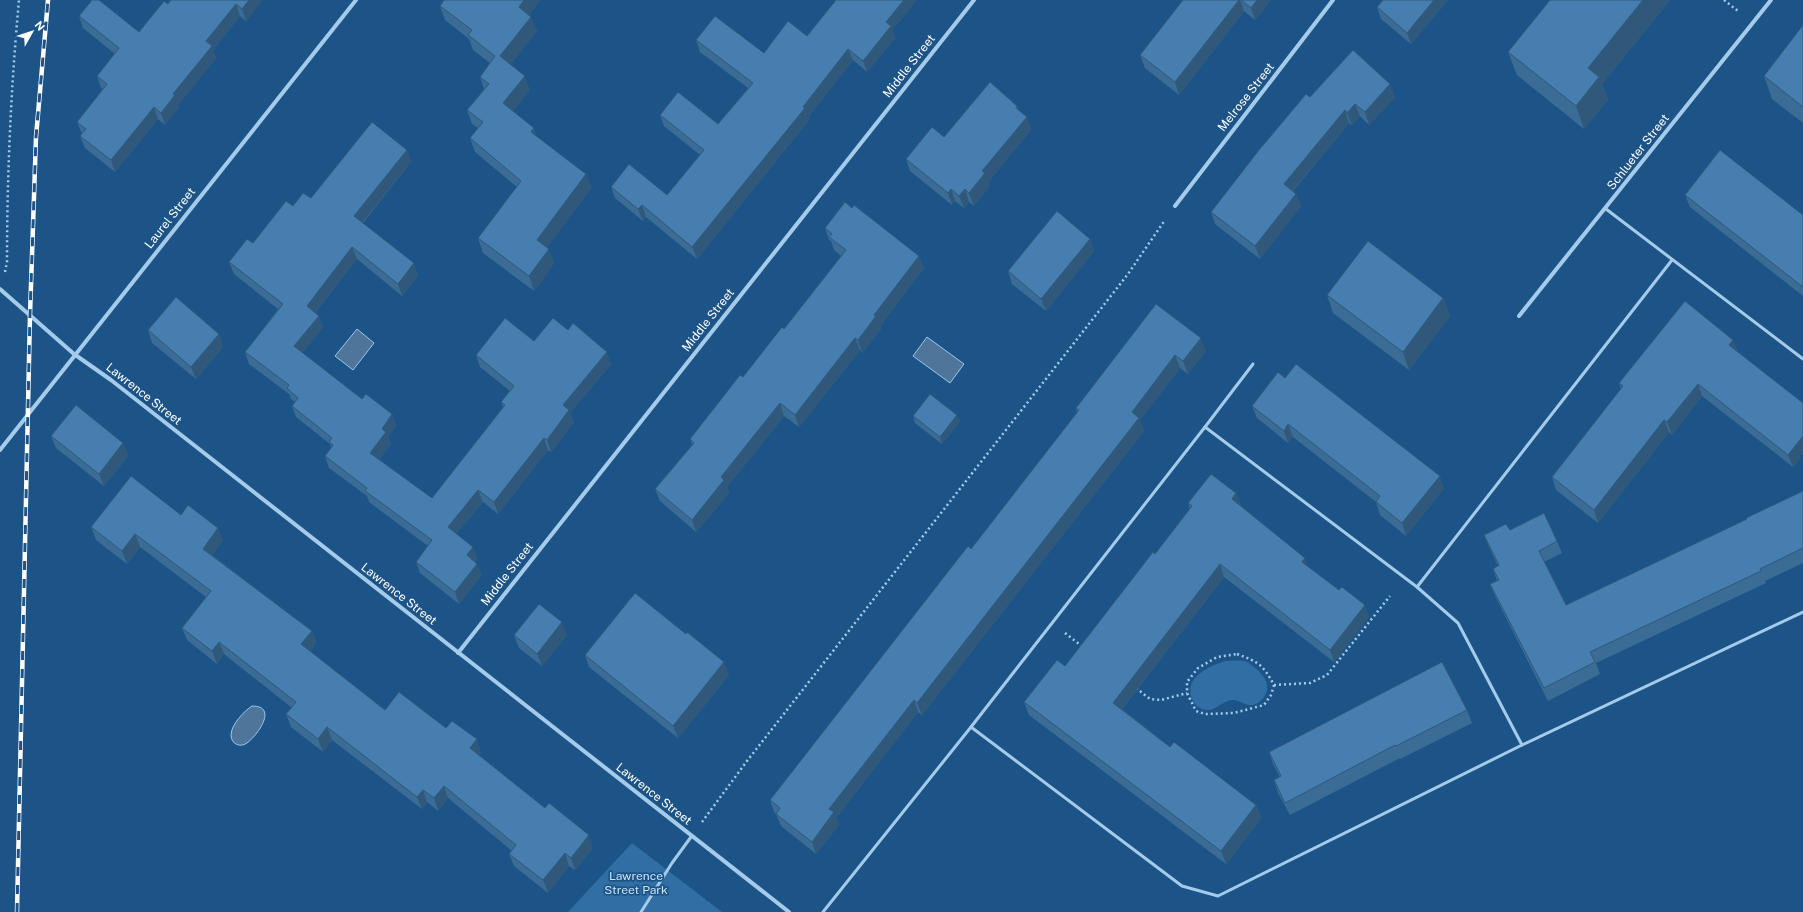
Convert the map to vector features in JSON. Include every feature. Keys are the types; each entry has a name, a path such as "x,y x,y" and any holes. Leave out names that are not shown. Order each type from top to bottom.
{"street":[{"name":"Laurel Street","path":"0,450 74,354 356,0"},
{"name":"Middle Street","path":"458,653 974,0"},
{"name":"Melrose Street","path":"1175,206 1333,0"},
{"name":"Schlueter Street","path":"1519,316 1606,209 1771,0"},
{"name":"Lawrence Street","path":"1,290 74,354 118,385 788,912"}],"lane":[{"path":"1606,209 1803,359"},
{"path":"1417,587 1672,260"},
{"path":"823,912 971,727 1253,364"},
{"path":"1205,427 1417,587 1458,623 1522,745"},
{"path":"971,727 1182,886 1218,896 1522,745 1803,612"},
{"path":"642,912 665,874 691,837"}],"path":[{"path":"1,290 7,262 7,187 13,67 19,0"},
{"path":"691,837 747,761 1128,274 1175,206"},
{"path":"1274,685 1310,683 1327,675 1390,596"},
{"path":"1065,632 1089,652"},
{"path":"1237,654 1256,661 1268,674 1274,685 1271,695 1264,705 1234,713 1205,714 1196,711 1187,694 1187,682 1198,668 1217,657 1237,654"},
{"path":"1132,685 1150,699 1161,700 1187,694"}],"green space":[{"path":"1225,661 1248,662 1262,675 1267,683 1267,688 1264,697 1259,702 1250,705 1230,700 1211,710 1202,709 1195,704 1192,700 1190,689 1196,677 1206,669"},
{"name":"Lawrence Street Park","path":"632,843 722,912 568,912"}],"shaded area":[{"path":"357,329 374,343 353,370 335,356"},
{"path":"927,337 964,364 950,383 913,356"},
{"path":"252,706 260,707 264,711 265,716 263,722 256,734 247,743 242,745 236,744 231,738 233,727 245,711"}],"building":[{"path":"92,0 99,0 139,32 164,1 168,4 171,0 249,0 242,9 236,4 206,41 212,46 173,94 175,95 161,113 154,107 111,160 80,136 86,129 77,122 107,84 97,76 119,48 79,16"},
{"path":"444,0 524,0 519,7 531,17 500,56 525,76 503,103 534,128 531,132 586,174 537,240 549,249 529,276 478,238 521,181 470,138 483,122 467,110 489,84 480,77 495,56 468,35 472,30 440,6"},
{"path":"836,0 904,0 886,22 891,26 863,61 848,49 803,107 805,108 692,247 642,205 638,209 611,187 629,164 667,195 704,150 660,115 678,92 718,124 753,83 696,40 715,16 764,53 788,21 807,36"},
{"path":"1183,0 1239,0 1175,82 1140,55"},
{"path":"1241,0 1257,0 1251,8"},
{"path":"1383,0 1434,0 1407,33 1377,7"},
{"path":"1550,0 1643,0 1588,68 1599,77 1576,106 1508,52"},
{"path":"1803,25 1803,107 1764,76"},
{"path":"1353,50 1390,84 1365,112 1355,104 1347,113 1345,110 1284,184 1296,194 1255,246 1211,212 1259,150 1306,94 1310,97"},
{"path":"990,82 1027,117 982,171 985,173 969,193 965,189 959,196 951,189 948,193 906,159 932,127 944,137"},
{"path":"372,122 407,150 354,216 414,263 398,284 352,247 307,306 319,316 294,346 362,399 366,394 392,414 382,429 386,432 370,453 432,498 505,405 501,402 514,386 476,355 505,318 534,341 553,318 568,330 573,323 607,352 563,405 569,410 547,440 544,438 494,502 478,490 448,527 473,547 467,555 477,564 455,592 416,562 432,540 365,491 367,488 325,456 333,445 329,442 332,438 292,406 298,398 287,388 289,385 245,352 283,304 229,262 247,239 253,243 286,201 293,206 303,193 311,198"},
{"path":"1720,150 1803,215 1803,287 1685,195"},
{"path":"845,202 852,208 854,205 919,256 874,315 876,316 858,340 855,338 795,415 780,403 721,477 724,480 692,520 655,489 694,443 690,439 740,375 743,377 782,327 784,329 846,250 829,237 832,234 825,228"},
{"path":"1057,211 1090,239 1041,299 1008,271"},
{"path":"1368,241 1443,298 1403,352 1327,295"},
{"path":"176,297 219,334 191,367 148,330"},
{"path":"1685,301 1733,340 1729,345 1803,403 1803,436 1788,455 1698,384 1667,422 1664,420 1594,510 1552,477 1623,386 1619,383"},
{"path":"1156,304 1201,338 1183,361 1175,355 1132,412 1139,418 917,703 914,700 829,809 834,812 812,842 776,814 780,808 770,800 968,546 971,549 1079,410 1076,408"},
{"path":"1296,364 1440,476 1402,523 1376,502 1380,496 1288,424 1284,431 1252,406 1278,372 1285,378"},
{"path":"930,394 957,415 940,437 913,416"},
{"path":"76,405 123,443 99,474 51,436"},
{"path":"1211,474 1236,493 1232,499 1305,558 1302,562 1339,590 1342,587 1365,605 1330,650 1220,564 1113,703 1170,747 1174,742 1256,805 1221,851 1024,702 1057,660 1065,666 1153,552 1155,554 1192,506 1188,503"},
{"path":"131,476 181,515 188,505 218,528 203,549 312,631 301,644 385,710 399,692 446,728 452,721 477,739 470,748 545,808 549,803 589,835 571,858 565,853 543,880 509,854 516,845 444,786 434,798 423,790 417,797 327,727 318,739 286,714 296,702 219,642 212,651 182,628 211,591 135,534 122,551 91,527"},
{"path":"1803,491 1803,548 1760,569 1761,571 1590,652 1595,662 1544,688 1490,584 1499,580 1493,569 1499,565 1484,535 1506,524 1510,530 1544,513 1557,541 1539,551 1566,605"},
{"path":"635,593 724,662 673,726 585,655"},
{"path":"539,604 562,622 537,654 514,635"},
{"path":"1442,662 1467,710 1396,746 1395,745 1285,803 1274,780 1281,776 1269,752"}],"railway":[{"path":"17,912 30,315 36,137 48,0"}]}
